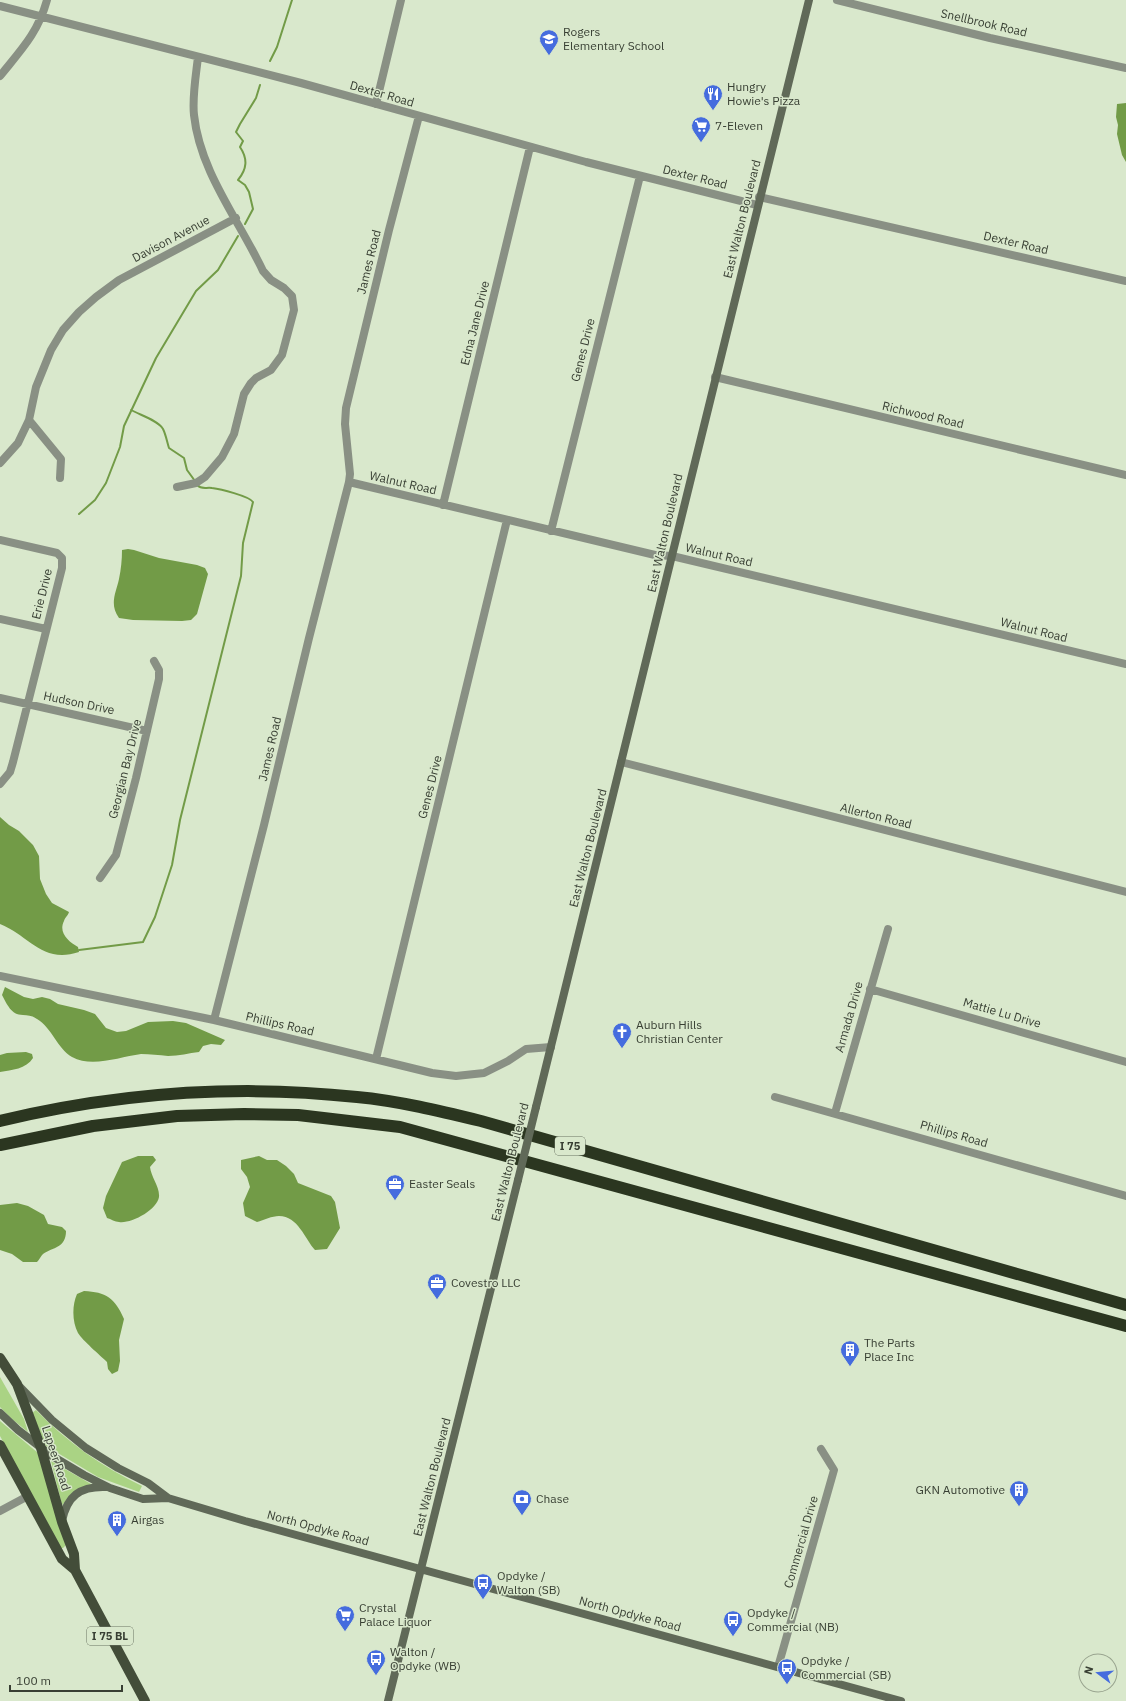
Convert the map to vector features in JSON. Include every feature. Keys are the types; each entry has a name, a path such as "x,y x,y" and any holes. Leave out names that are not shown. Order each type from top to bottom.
{"highway":[{"name":"I 75","path":"0,1121 74,1105 181,1092 268,1092 357,1097 425,1108 481,1121 1126,1305"},
{"name":"I 75","path":"0,1145 93,1126 177,1116 244,1114 298,1115 400,1127 1126,1326"}],"main road":[{"name":"East Walton Boulevard","path":"388,1701 551,1047 758,201 809,0"},
{"name":"Lapeer Road","path":"0,1358 17,1384 41,1448 62,1522 74,1554 75,1570"},
{"name":"North Opdyke Road","path":"17,1384 52,1420 81,1444 118,1468 148,1483 168,1498"},
{"name":"North Opdyke Road","path":"0,1413 18,1430 63,1464 110,1488 143,1499 168,1498 245,1521 901,1701"},
{"name":"Lapeer Road","path":"0,1445 62,1559 75,1570 145,1701"},
{"path":"62,1522 66,1506 76,1494 89,1488 110,1488"}],"street":[{"path":"0,76 30,39 43,17 47,0"},
{"path":"376,104 401,0"},
{"name":"Snellbrook Road","path":"837,0 990,38 1126,68"},
{"name":"Dexter Road","path":"0,6 198,56 640,176 1126,281"},
{"path":"177,486 196,483 205,477 222,457 234,434 244,394 247,388 256,378 270,370 282,355 294,310 292,296 284,288 271,280 263,271 210,171 200,143 194,114 198,56"},
{"name":"James Road","path":"214,1020 264,825 350,474 345,415 352,380 418,116"},
{"name":"Edna Jane Drive","path":"443,505 530,147"},
{"name":"Genes Drive","path":"551,531 640,176"},
{"name":"Davison Avenue","path":"0,463 18,443 29,420 36,387 51,350 63,330 79,312 119,280 236,218"},
{"name":"Richwood Road","path":"715,377 1126,475"},
{"path":"29,420 61,459 60,478"},
{"name":"Walnut Road","path":"348,482 655,555 672,556 1126,664"},
{"name":"Genes Drive","path":"376,1059 507,520"},
{"name":"Erie Drive","path":"0,540 57,553 62,558 62,568 46,629"},
{"path":"0,619 46,629 10,772 0,784"},
{"name":"Georgian Bay Drive","path":"100,878 116,855 147,731 159,670 154,661"},
{"name":"Hudson Drive","path":"0,698 147,731"},
{"name":"Allerton Road","path":"621,762 1126,892"},
{"name":"Armada Drive","path":"835,1113 888,929"},
{"name":"Phillips Road","path":"0,976 214,1020 432,1073 456,1076 484,1073 508,1061 526,1049 551,1047"},
{"name":"Mattie Lu Drive","path":"870,989 1126,1062"},
{"name":"Phillips Road","path":"775,1097 1126,1196"},
{"name":"Commercial Drive","path":"778,1667 834,1470 821,1449"},
{"path":"0,1511 28,1496"}],"shaded area":[{"path":"1126,103 1126,162 1122,155 1117,134 1118,125 1116,117 1117,104"},
{"path":"128,549 159,558 197,565 205,568 208,574 197,614 191,620 133,620 119,618 114,608 114,598 122,561 122,550"},
{"path":"0,817 19,831 33,845 39,856 40,879 46,894 52,903 69,912 64,920 62,929 63,933 71,943 78,947 79,952 66,955 46,952 0,924"},
{"path":"5,987 24,997 33,999 42,997 50,999 58,1004 95,1014 106,1028 117,1032 126,1031 148,1022 173,1021 186,1023 225,1040 221,1045 211,1044 203,1046 199,1052 168,1056 141,1054 106,1061 88,1062 72,1057 62,1049 47,1027 37,1019 30,1016 19,1015 12,1011 2,995"},
{"path":"26,1052 32,1054 33,1058 27,1065 9,1071 0,1072 0,1055"},
{"path":"138,1156 153,1156 156,1160 150,1167 159,1193 157,1202 149,1211 130,1221 118,1222 107,1218 103,1208 106,1196 122,1162"},
{"path":"259,1156 267,1160 277,1160 294,1174 298,1183 331,1196 335,1202 340,1228 327,1249 315,1250 296,1224 286,1217 276,1216 257,1222 245,1216 243,1203 250,1187 247,1177 241,1169 241,1160"},
{"path":"17,1203 28,1206 44,1215 48,1224 62,1227 66,1231 64,1241 43,1254 37,1262 23,1262 12,1254 0,1250 0,1205"},
{"path":"84,1291 98,1293 109,1298 117,1306 124,1319 119,1340 120,1361 118,1371 112,1374 108,1369 107,1362 84,1340 76,1329 73,1314 74,1303 77,1294"},
{"path":"0,1377 24,1419 28,1432 0,1407"},
{"path":"36,1410 60,1433 86,1453 113,1471 142,1486 139,1492 98,1477 46,1446 32,1413"},
{"path":"0,1421 38,1453 66,1545 63,1548 61,1548 0,1436"},
{"path":"51,1461 91,1485 76,1490 62,1505"}],"waterway":[{"path":"270,61 277,47 292,0"},
{"path":"245,224 253,209 249,192 245,185 238,180 245,168 245,160 243,151 240,147 243,141 236,132 256,98 260,85"},
{"path":"79,514 95,500 106,483 120,447 124,426 156,358 196,291 218,270 238,236"},
{"path":"131,410 158,423 161,426 169,448 184,458 187,470 195,481"},
{"path":"79,950 143,942 155,917 172,865 180,820 241,576 243,543 253,502 246,497 234,493 210,488 202,488 197,485"}],"place":[{"name":"Rogers Elementary School","path":"549,56"},
{"name":"Hungry Howie's Pizza","path":"713,111"},
{"name":"7-Eleven","path":"701,143"},
{"name":"Auburn Hills Christian Center","path":"622,1049"},
{"name":"Easter Seals","path":"395,1201"},
{"name":"Covestro LLC","path":"437,1300"},
{"name":"The Parts Place Inc","path":"850,1367"},
{"name":"GKN Automotive","path":"1019,1507"},
{"name":"Chase","path":"522,1516"},
{"name":"Airgas","path":"117,1537"},
{"name":"Opdyke / Walton (SB)","path":"483,1600"},
{"name":"Crystal Palace Liquor","path":"345,1632"},
{"name":"Opdyke / Commercial (NB)","path":"733,1637"},
{"name":"Walton / Opdyke (WB)","path":"376,1676"},
{"name":"Opdyke / Commercial (SB)","path":"787,1685"}]}
